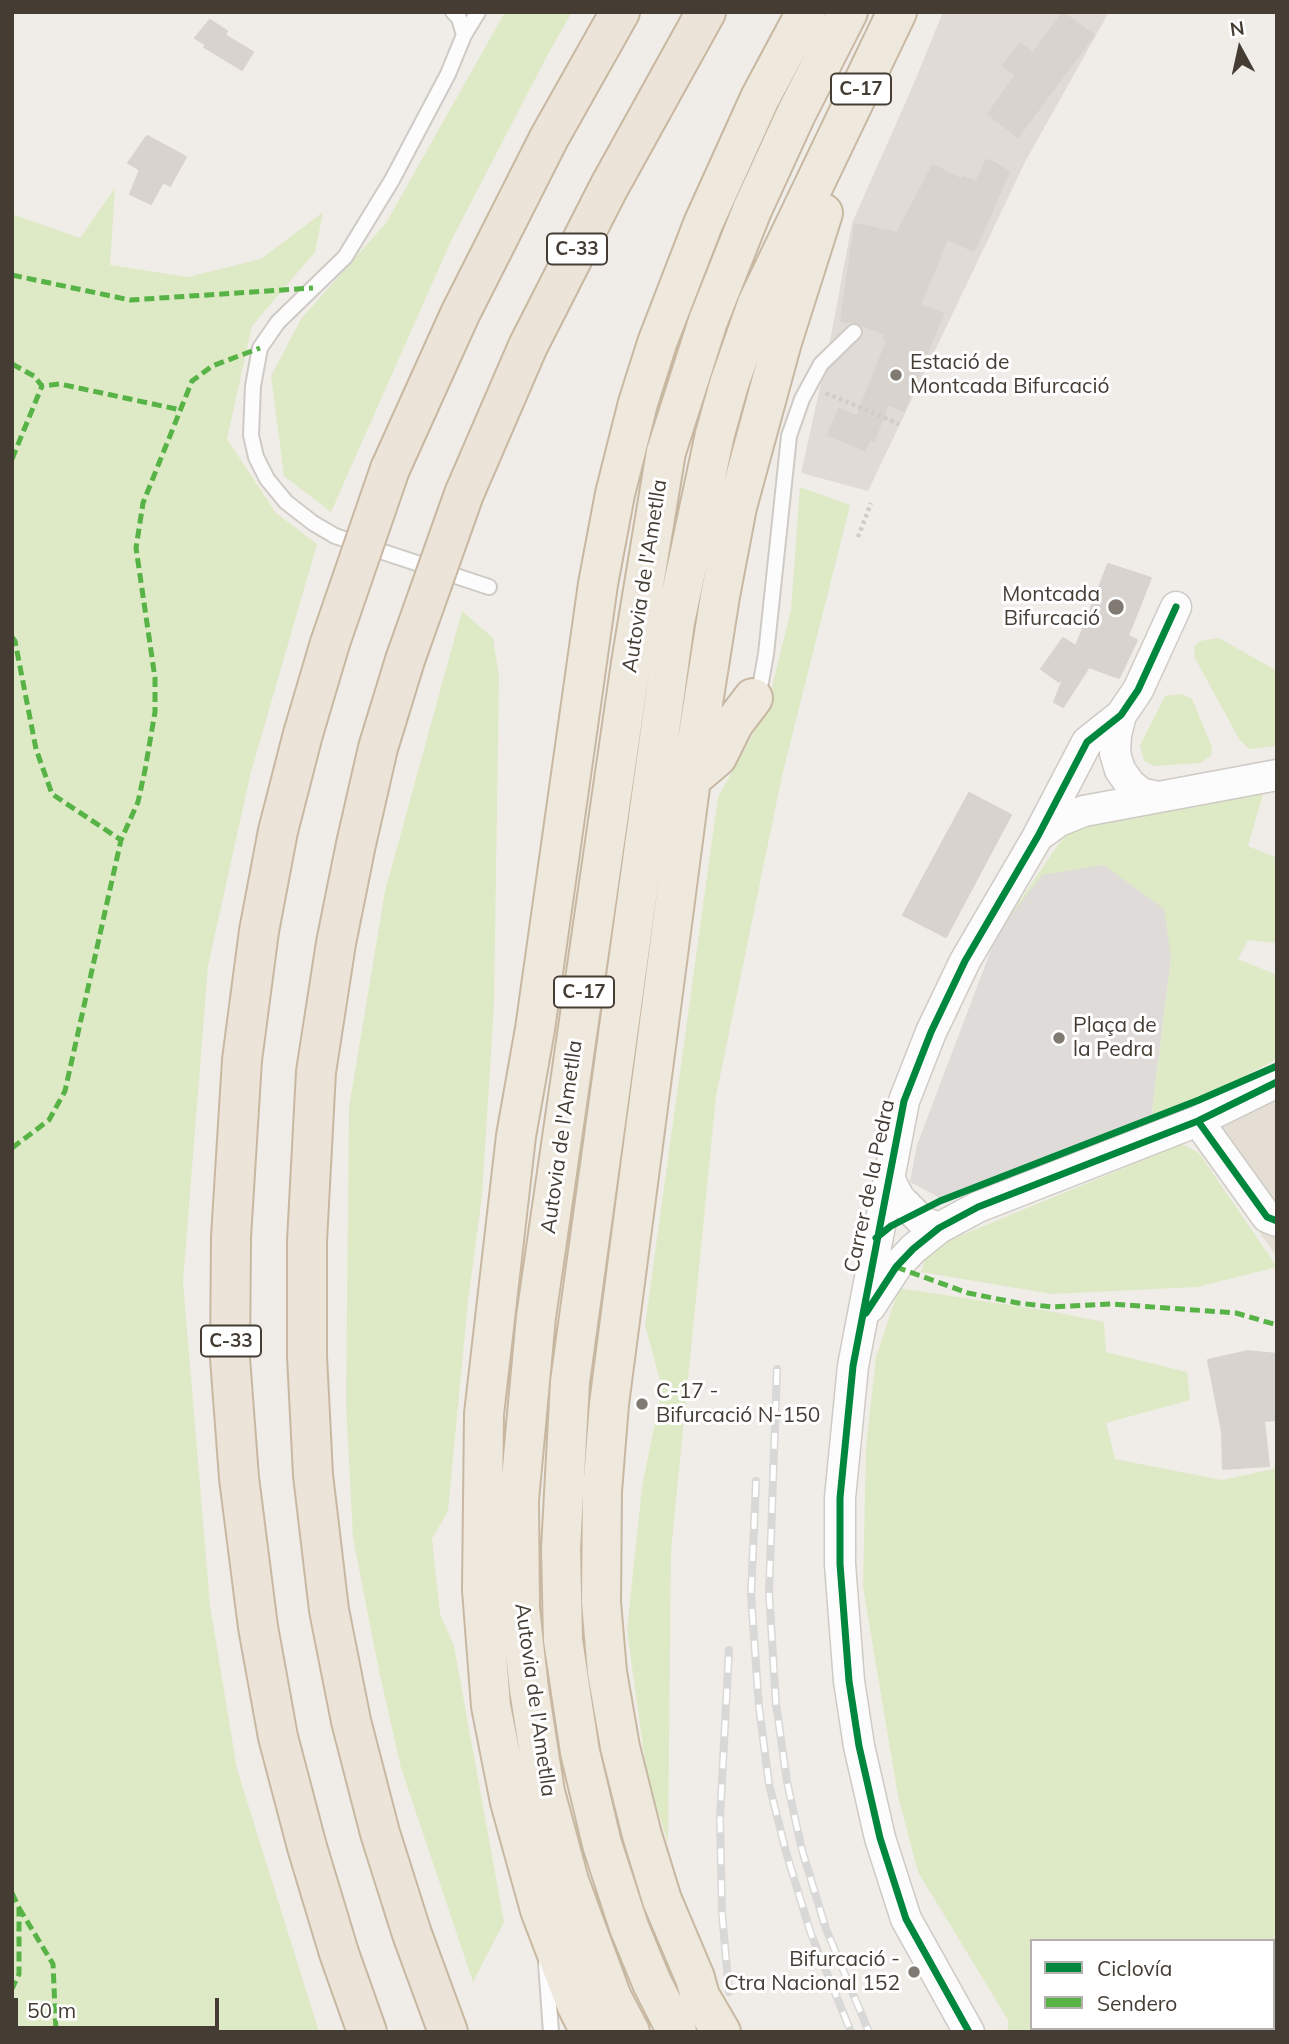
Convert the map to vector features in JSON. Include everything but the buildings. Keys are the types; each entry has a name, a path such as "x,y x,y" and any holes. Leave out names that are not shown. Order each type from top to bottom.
{"highway":[{"name":"C-33","path":"367,2032 339,1953 307,1847 278,1737 258,1627 239,1478 230,1358 231,1237 242,1060 259,931 278,831 330,643 390,469 460,314 549,138 620,12"},
{"name":"C-33","path":"448,2032 412,1934 380,1833 351,1721 329,1609 313,1475 307,1343 306,1241 316,1072 336,943 378,748 405,660 464,494 534,334 609,187 706,12"},
{"path":"590,2032 576,2004 545,1923 510,1802 491,1706 482,1590 484,1414 516,1136 535,1029 598,584 615,494 638,403 657,343 703,224 760,98 806,12"},
{"name":"Autovia de l'Ametlla","path":"630,2032 612,1998 569,1881 545,1792 528,1676 520,1608 519,1500 536,1317 631,663 666,452 708,321 752,210 796,114 848,12"},
{"name":"Autovia de l'Ametlla","path":"677,2032 652,1983 629,1927 602,1844 580,1752 563,1640 561,1549 570,1382 676,622 715,434 757,304 897,12"},
{"path":"721,2032 700,1996 662,1900 620,1747 607,1672 601,1602 602,1492 609,1404 704,688 737,507 782,342 823,215 825,165"},
{"path":"704,688 732,702 753,698"},
{"path":"691,779 717,757 734,723 753,698"}],"street":[{"name":"Carrer de la Pedra","path":"969,2032 906,1919 892,1880 859,1746 845,1634 841,1564 841,1497 847,1409 876,1238 904,1101 931,1032 965,961 1038,836 1087,742 1121,715 1138,690 1176,607"},
{"name":"Carrer de la Pedra","path":"1121,715 1115,753 1120,770 1130,785 1141,793 1158,797"},
{"path":"1038,836 1059,821 1084,811 1277,775"},
{"path":"861,1322 896,1267 939,1228 978,1207 1198,1121 1277,1082"},
{"path":"1198,1121 1267,1217 1277,1221"},
{"name":"Carrer de la Pedra","path":"888,1176 899,1199 923,1222 939,1228"},
{"name":"Carrer de la Pedra","path":"876,1238 884,1255 896,1267"}],"lane":[{"path":"453,12 459,18 464,35"},
{"path":"478,12 392,180 345,257 278,323 261,348 253,386 251,435 256,457 267,479 286,502 313,523 335,536 488,587"},
{"path":"753,698 761,682 766,654 786,452 794,419 808,385 821,364 854,332"},
{"path":"545,1923 551,2032"}],"path":[{"path":"808,385 899,424"},
{"path":"858,537 871,503"}],"shaded area":[{"path":"943,12 1109,12 1025,162 868,491 801,473 828,352 852,223"},
{"name":"Plaça de la Pedra","path":"1104,865 1164,909 1171,956 1151,1119 940,1198 910,1182 917,1145 997,934 1042,875"},
{"path":"1277,1061 1277,1257 1188,1133 1177,1113"}],"green space":[{"path":"505,12 572,12 451,241 331,512 284,476 271,376 301,319 386,223"},
{"path":"115,188 110,265 188,277 261,259 323,212 315,252 252,326 227,439 276,513 317,544 251,772 208,966 183,1282 210,1605 237,1769 319,2032 12,2032 12,214 80,238"},
{"path":"800,487 850,505 782,776 716,1096 671,1551 668,1843 647,1776 627,1630 642,1487 662,1388 645,1325 718,797 766,711 791,610"},
{"path":"462,611 493,638 499,676 494,1005 482,1196 468,1301 448,1511 432,1539 440,1614 454,1646 504,1922 473,1982 401,1768 379,1671 353,1538 346,1404 349,1107 385,891"},
{"path":"1219,638 1277,671 1277,746 1249,749 1239,739 1195,658 1194,647 1200,641"},
{"path":"1182,694 1192,699 1212,747 1211,756 1200,763 1154,766 1144,761 1140,745 1165,696"},
{"path":"1264,791 1248,846 1277,858 1277,939 1275,943 1248,940 1238,959 1277,975 1277,1059 1195,1102 1151,1119 1171,956 997,934 1060,842 1072,830"},
{"path":"1182,1144 1199,1153 1277,1267 1197,1287 1052,1294 921,1272 928,1249"},
{"path":"899,1288 1104,1322 1106,1352 1187,1372 1190,1400 1106,1423 1115,1459 1222,1480 1277,1468 1277,2032 1008,2032 1008,2020 918,1872 898,1796 863,1587 866,1447 876,1357"}],"railway":[{"path":"777,1369 769,1592 776,1704 787,1782 802,1850 826,1929 869,2032"},
{"path":"756,1481 751,1595 759,1707 769,1784 811,1934 851,2032"},
{"path":"729,1650 720,1818 722,1913 729,1992"}],"marked path":[{"path":"12,275 130,300 313,288"},
{"path":"12,1148 49,1120 65,1091 121,840 138,802 145,770 155,712 155,678 136,548 143,503 192,381 212,366 260,348"},
{"path":"12,364 34,376 42,386 60,384 181,410"},
{"path":"12,459 42,386"},
{"path":"12,637 36,749 52,794 121,840"},
{"path":"896,1267 968,1293 1018,1303 1052,1307 1112,1304 1236,1313 1277,1325"},
{"path":"12,1893 19,1908 19,1974 12,1989"},
{"path":"19,1908 53,1964 56,2032"}],"cycle path":[{"path":"969,2032 906,1919 880,1838 859,1746 849,1681 840,1564 840,1498 853,1366 904,1101 931,1032 965,961 1038,836 1087,742 1121,715 1138,690 1176,607"},
{"path":"876,1238 891,1226 940,1201 1199,1100 1277,1066"},
{"path":"866,1313 896,1267 939,1228 978,1207 1198,1121 1277,1082"},
{"path":"1198,1121 1267,1217 1277,1221"}],"place":[{"name":"Estació de Montcada Bifurcació","path":"896,375"},
{"name":"Montcada Bifurcació","path":"1116,607"},
{"name":"Plaça de la Pedra","path":"1059,1038"},
{"name":"C-17 - Bifurcació N-150","path":"642,1404"},
{"name":"Bifurcació - Ctra Nacional 152","path":"914,1972"}]}
